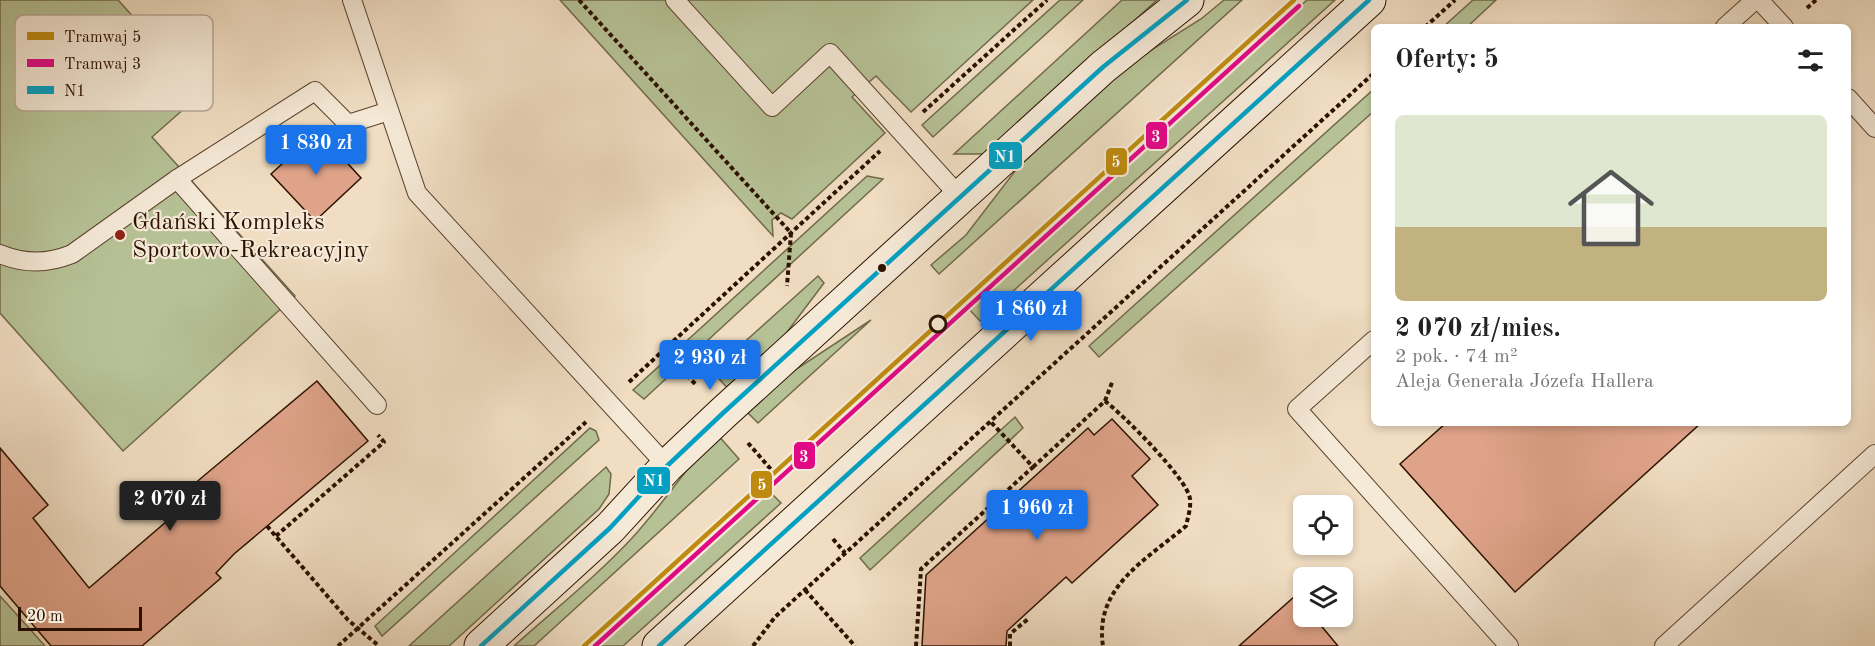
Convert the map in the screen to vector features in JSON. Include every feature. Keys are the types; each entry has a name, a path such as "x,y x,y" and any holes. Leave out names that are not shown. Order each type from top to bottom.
{"main road":[{"path":"481,646 610,528 668,466 722,414 1102,67 1187,0"},
{"path":"659,646 1369,0"}],"lane":[{"path":"352,0 417,193 610,400 668,466"},
{"path":"675,0 772,107 830,53 961,198"},
{"path":"1729,24 1757,0 1781,24"},
{"path":"0,254 20,261 55,261 88,243 177,179 315,91 348,124 389,111"},
{"path":"1851,101 1875,128"},
{"path":"177,179 377,405"},
{"path":"1371,343 1297,409 1509,646"},
{"path":"1664,646 1875,454"}],"path":[{"path":"579,0 791,233 787,286"},
{"path":"338,646 1047,0"},
{"path":"1428,24 1455,0"},
{"path":"753,646 775,617 1371,76"},
{"path":"687,375 845,553"},
{"path":"916,646 921,569 1105,401 1113,380"},
{"path":"1103,646 1102,617 1106,602 1115,587 1186,526 1190,497 1183,482 1119,412 1105,401"},
{"path":"276,536 384,442 372,428 377,405"},
{"path":"990,421 1033,467"},
{"path":"267,526 358,628 379,646"},
{"path":"805,590 855,646"},
{"path":"1010,646 1010,634 1028,619"}],"green space":[{"name":"Gdański Kompleks Sportowo-Rekreacyjny","path":"0,0 118,0 132,15 15,15 15,111 182,111 152,137 295,296 123,451 0,313"},
{"path":"560,0 1033,0 911,112 876,76 852,97 885,133 792,219 781,213 772,220 773,236"},
{"path":"1060,0 1083,0 933,137 922,125"},
{"path":"1122,0 1157,0 995,147 984,154 954,154"},
{"path":"1224,0 1242,0 939,274 931,265 966,235 1022,162 1121,69 1201,19"},
{"path":"1307,0 1335,0 980,321 967,307"},
{"path":"1473,0 1496,0 1470,24 1446,24"},
{"path":"1371,92 1371,114 1099,357 1089,346"},
{"path":"867,176 883,179 644,399 633,390"},
{"path":"818,276 824,283 781,340 730,391 712,371"},
{"path":"871,320 758,423 744,409 766,389"},
{"path":"1015,417 1023,428 870,570 860,558"},
{"path":"590,428 596,431 599,440 382,636 375,626"},
{"path":"717,434 739,459 534,646 514,646 590,579 633,537"},
{"path":"606,467 611,474 609,494 599,509 449,646 409,646"},
{"path":"769,491 781,503 623,646 599,646"},
{"path":"0,596 45,646 0,646"}],"building":[{"path":"318,131 361,178 315,221 271,174"},
{"path":"317,381 368,441 234,554 216,573 221,578 142,646 51,646 0,586 0,448 48,505 33,518 89,588 188,503 181,495"},
{"path":"1112,419 1150,459 1132,476 1158,505 1072,583 1066,577 1007,631 1006,646 922,646 926,575 1088,428 1094,435"},
{"path":"1443,426 1698,426 1515,592 1400,464"},
{"path":"1293,598 1293,627 1322,627 1338,646 1239,646"}],"tram line":[{"name":"5","path":"584,646 1294,0"},
{"name":"3","path":"595,646 1299,6"}],"transit line":[{"name":"N1","path":"481,646 610,528 667,466 722,414 1103,67 1187,0"},
{"name":"N1","path":"659,646 1369,0"}],"place":[{"name":"Gdański Kompleks Sportowo-Rekreacyjny","path":"120,235"}]}
